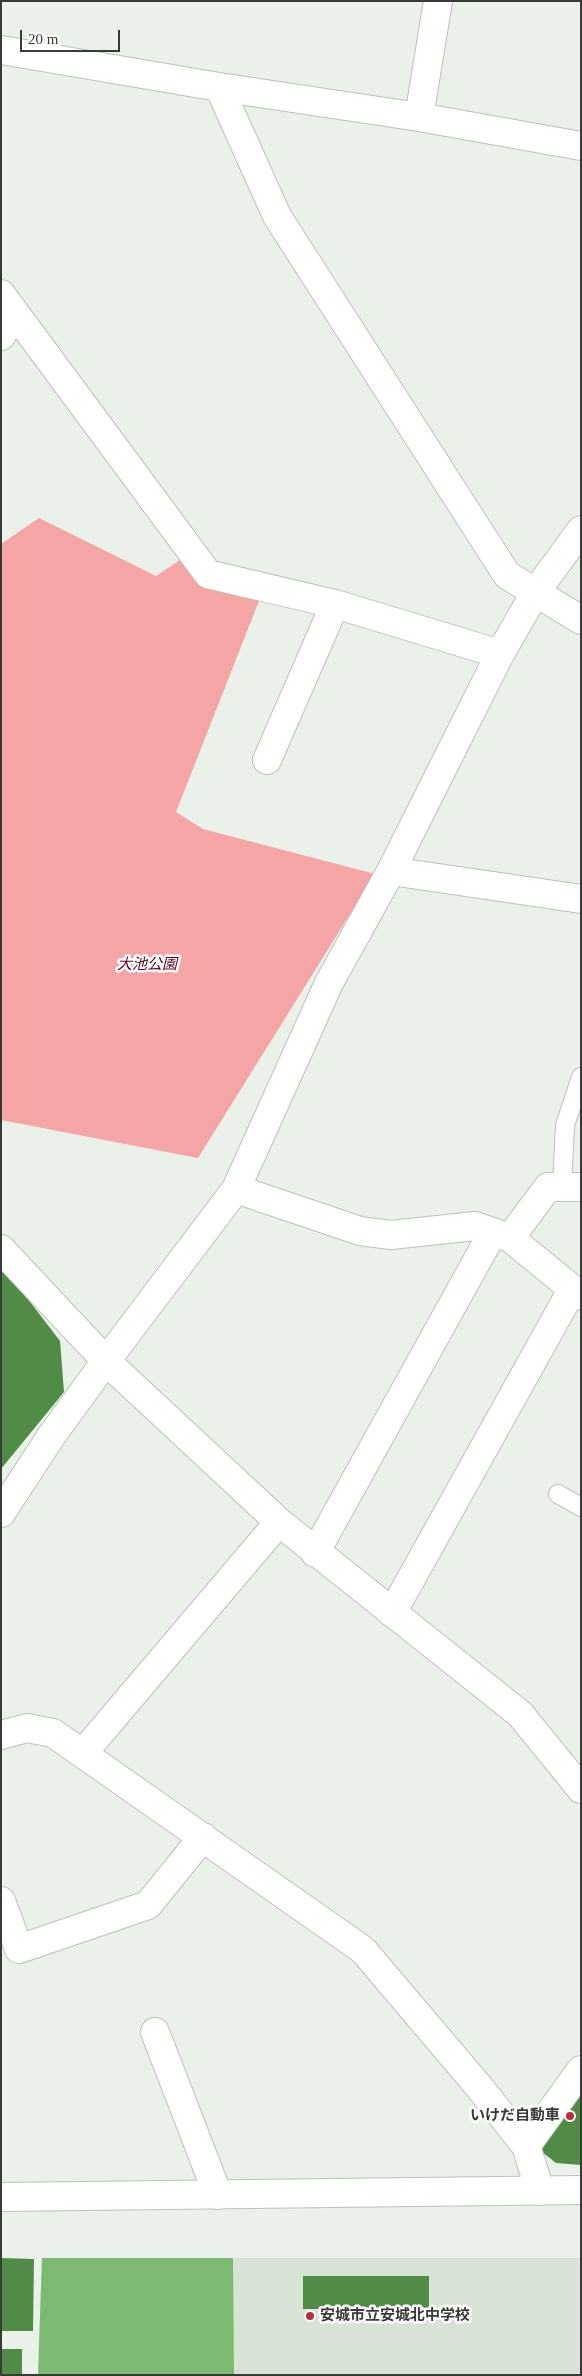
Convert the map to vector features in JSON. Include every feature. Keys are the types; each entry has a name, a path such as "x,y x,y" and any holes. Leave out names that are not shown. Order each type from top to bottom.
{"street":[{"path":"419,117 438,1"},
{"path":"1,50 219,87 419,117 581,146"},
{"path":"219,87 277,216 507,575 581,620"},
{"path":"5,314 208,574 335,604 500,654"},
{"path":"1,1514 52,1435 236,1189 329,983 391,872 500,654 534,593 581,530"},
{"path":"267,760 335,604"},
{"path":"391,872 581,899"},
{"path":"315,1553 501,1235 548,1187 572,1187"},
{"path":"236,1189 360,1231 391,1235 475,1226 501,1235 577,1293 392,1613"},
{"path":"1,1249 106,1361 279,1522 315,1553 520,1714 581,1789"},
{"path":"83,1753 279,1522"},
{"path":"1,1735 27,1728 53,1732 363,1950 480,2088 526,2146 540,2191"},
{"path":"3,1913 19,1949 148,1905 203,1837"},
{"path":"155,2032 218,2195"},
{"path":"526,2146 581,2070"},
{"path":"1,2197 581,2190"}],"lane":[{"path":"572,1187 564,1125 581,1077"},
{"path":"558,1494 581,1507"}],"shaded area":[{"name":"安城市立安城北中学校","path":"42,2258 581,2258 581,2375 38,2375"},
{"path":"42,2258 233,2258 234,2375 38,2375"}],"green space":[{"name":"大池公園","path":"39,518 156,576 183,558 266,583 176,812 203,829 375,874 198,1158 1,1120 1,544"}],"building":[{"path":"1,1264 60,1341 64,1392 1,1469"},
{"name":"いけだ自動車","path":"581,2084 581,2165 556,2163 537,2148"},
{"path":"1,2258 34,2259 33,2331 1,2331"},
{"path":"303,2276 429,2276 429,2309 303,2309"},
{"path":"1,2349 22,2349 22,2375 1,2375"}],"place":[{"name":"いけだ自動車","path":"570,2116"},
{"name":"安城市立安城北中学校","path":"310,2316"}]}
